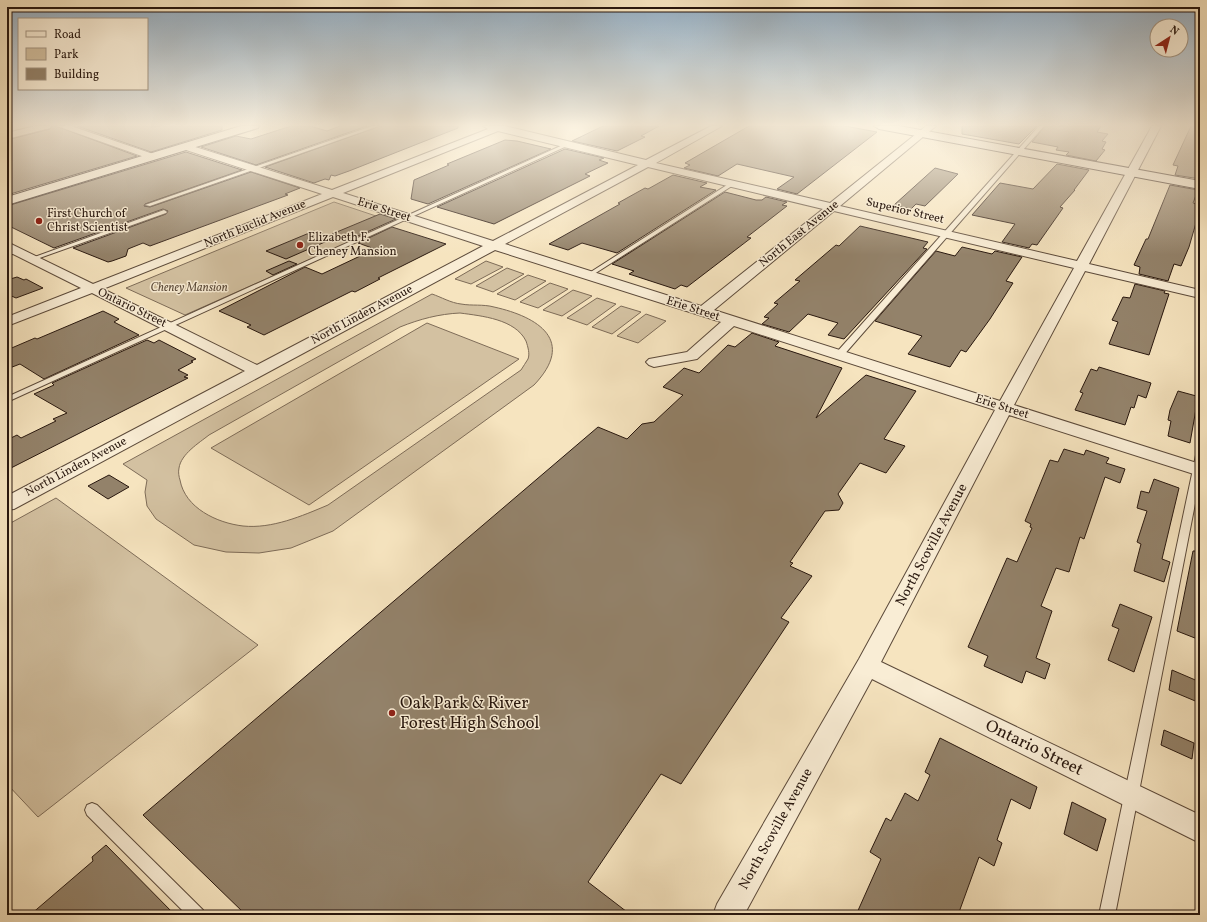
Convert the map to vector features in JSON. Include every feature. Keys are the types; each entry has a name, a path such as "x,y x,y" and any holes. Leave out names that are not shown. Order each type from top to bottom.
{"main road":[{"path":"7,202 114,169"},
{"path":"1111,169 1200,185"}],"street":[{"name":"Erie Street","path":"254,169 1004,408 1199,465"},
{"name":"North Euclid Avenue","path":"7,322 394,169"},
{"name":"North Linden Avenue","path":"7,504 638,169"},
{"name":"Superior Street","path":"668,169 1200,294"},
{"name":"North East Avenue","path":"703,312 878,169"},
{"name":"North Scoville Avenue","path":"728,915 867,666 1004,408 1134,169"},
{"name":"Ontario Street","path":"10,250 32,259 258,371"},
{"path":"654,362 692,356 731,321"},
{"name":"Ontario Street","path":"867,666 1200,829"}],"lane":[{"path":"32,259 164,212 148,205 254,169"},
{"path":"7,400 515,169"},
{"path":"839,355 1004,169"},
{"path":"589,275 732,184"},
{"path":"1107,915 1199,465"},
{"path":"92,810 198,915"}],"green space":[{"name":"Cheney Mansion","path":"334,202 394,222 185,315 126,288"},
{"path":"486,261 503,267 471,284 455,279"},
{"path":"507,268 524,274 493,292 476,286"},
{"path":"528,275 546,281 515,300 497,294"},
{"path":"550,283 568,289 538,308 520,302"},
{"path":"573,290 592,296 562,316 543,310"},
{"path":"432,294 465,305 490,306 510,311 525,317 538,324 547,333 552,344 552,356 546,369 534,385 333,531 291,548 259,553 226,552 194,545 156,519 147,506 145,492 147,480 123,464","holes":["460,313 488,317 506,323 521,334 526,341 529,355 521,370 328,505 276,524 265,526 243,526 213,518 195,506 188,499 183,490 179,477 180,463 191,449 209,435 400,327 422,319"]},
{"path":"597,298 616,304 587,325 567,318"},
{"path":"621,306 641,312 612,334 592,327"},
{"path":"646,314 666,321 638,343 617,336"},
{"path":"427,323 519,359 309,505 211,448"},
{"path":"56,498 258,645 38,817 7,784 7,525"}],"building":[{"path":"7,169 94,169 7,195"},
{"path":"130,169 242,170 145,204 144,206 150,207 251,172 300,188 285,194 288,195 150,246 143,243 128,249 126,256 108,262 73,248 166,214 168,211 163,209 54,248 7,225 7,206"},
{"path":"271,169 354,169 335,176 331,175 329,180 325,179 314,183"},
{"path":"440,169 506,169 428,204 411,199 414,180"},
{"path":"521,169 595,169 585,174 590,176 494,224 437,207"},
{"path":"688,169 729,169 718,176"},
{"path":"759,169 829,169 797,194 777,189 794,177"},
{"path":"934,169 958,174 925,206 916,204 911,209 894,205"},
{"path":"1052,169 1089,170 1075,190 1060,207 1063,208 1037,245 1032,244 1029,248 1002,242 1015,224 972,215 1000,183 1033,189"},
{"path":"1177,169 1200,169 1200,179 1175,175"},
{"path":"673,175 707,183 700,187 716,190 617,253 582,243 568,250 549,244 620,204 618,203"},
{"path":"1170,185 1198,190 1193,203 1200,205 1200,209 1189,247 1181,266 1174,264 1168,281 1139,274 1140,267 1134,265 1146,239 1148,239"},
{"path":"725,192 756,200 762,200 766,197 787,202 782,205 787,206 747,237 751,238 687,287 681,285 675,289 629,274 634,271 612,264"},
{"path":"380,214 396,219 349,240 332,234"},
{"path":"860,226 928,242 923,248 927,249 844,339 828,335 838,323 808,314 789,332 762,324 769,318 764,317 778,304 774,303 800,281 795,280 836,245 839,246"},
{"path":"392,227 446,244 378,278 380,279 355,292 352,291 264,335 247,327 251,325 219,311 305,267 322,274 375,249 358,243"},
{"name":"Elizabeth F. Cheney Mansion","path":"314,231 334,238 286,259 266,251"},
{"path":"962,247 992,254 995,251 1022,257 1006,281 1013,283 990,319 966,352 961,350 950,367 908,354 922,336 875,321 936,251 955,256"},
{"path":"289,261 297,264 273,275 266,271"},
{"path":"17,277 24,280 26,279 43,288 16,298 7,294 7,280"},
{"path":"1135,284 1165,291 1164,293 1169,294 1149,355 1109,344 1118,322 1112,320 1123,297 1130,298"},
{"path":"103,311 119,319 114,322 139,335 44,379 20,364 7,369 7,350"},
{"path":"752,333 779,342 775,346 842,368 816,418 866,375 916,391 884,439 905,446 886,473 860,463 838,494 843,503 839,510 825,511 790,562 793,563 790,566 812,576 781,618 789,622 681,784 661,774 588,882 631,915 246,915 143,815 598,427 627,439 642,424 654,422 683,395 663,387 684,368 699,373 728,345 735,347"},
{"path":"147,340 154,343 159,340 196,359 178,370 188,375 184,377 188,378 7,470 7,440 17,435 21,438 56,421 53,419 67,413 34,394 54,385 52,383"},
{"path":"1099,367 1151,383 1146,398 1138,395 1134,408 1131,407 1125,425 1075,410 1083,393 1080,392 1091,369 1097,371"},
{"path":"1178,391 1200,397 1196,409 1190,443 1168,436 1171,421 1168,420 1170,410"},
{"path":"1064,449 1084,455 1086,450 1109,458 1106,463 1125,469 1120,483 1105,477 1084,539 1080,537 1069,572 1056,568 1041,606 1052,611 1036,658 1050,664 1045,679 1026,671 1022,683 984,666 988,656 968,647 1007,558 1017,562 1032,528 1030,527 1031,524 1025,521 1050,460 1058,462"},
{"path":"109,475 129,487 108,499 88,486"},
{"path":"1154,479 1179,488 1162,559 1170,562 1164,582 1134,571 1141,544 1137,542 1147,511 1137,508 1141,491 1149,493"},
{"path":"1193,551 1200,551 1200,640 1177,631"},
{"path":"1120,604 1152,617 1134,672 1108,660 1119,629 1112,626"},
{"path":"1172,670 1200,682 1200,703 1169,690"},
{"path":"1164,730 1194,743 1192,759 1161,745"},
{"path":"940,738 1037,787 1030,809 1011,799 997,840 1002,843 994,866 979,857 958,915 856,915 881,859 870,852 886,818 891,821 905,793 918,801 930,775 925,772"},
{"path":"1072,802 1106,819 1097,851 1064,834"},
{"path":"106,845 175,915 30,915 93,861 92,857"}],"place":[{"name":"First Church of Christ Scientist","path":"39,221"},
{"name":"Elizabeth F. Cheney Mansion","path":"300,245"},
{"name":"Oak Park & River Forest High School","path":"392,713"}]}
